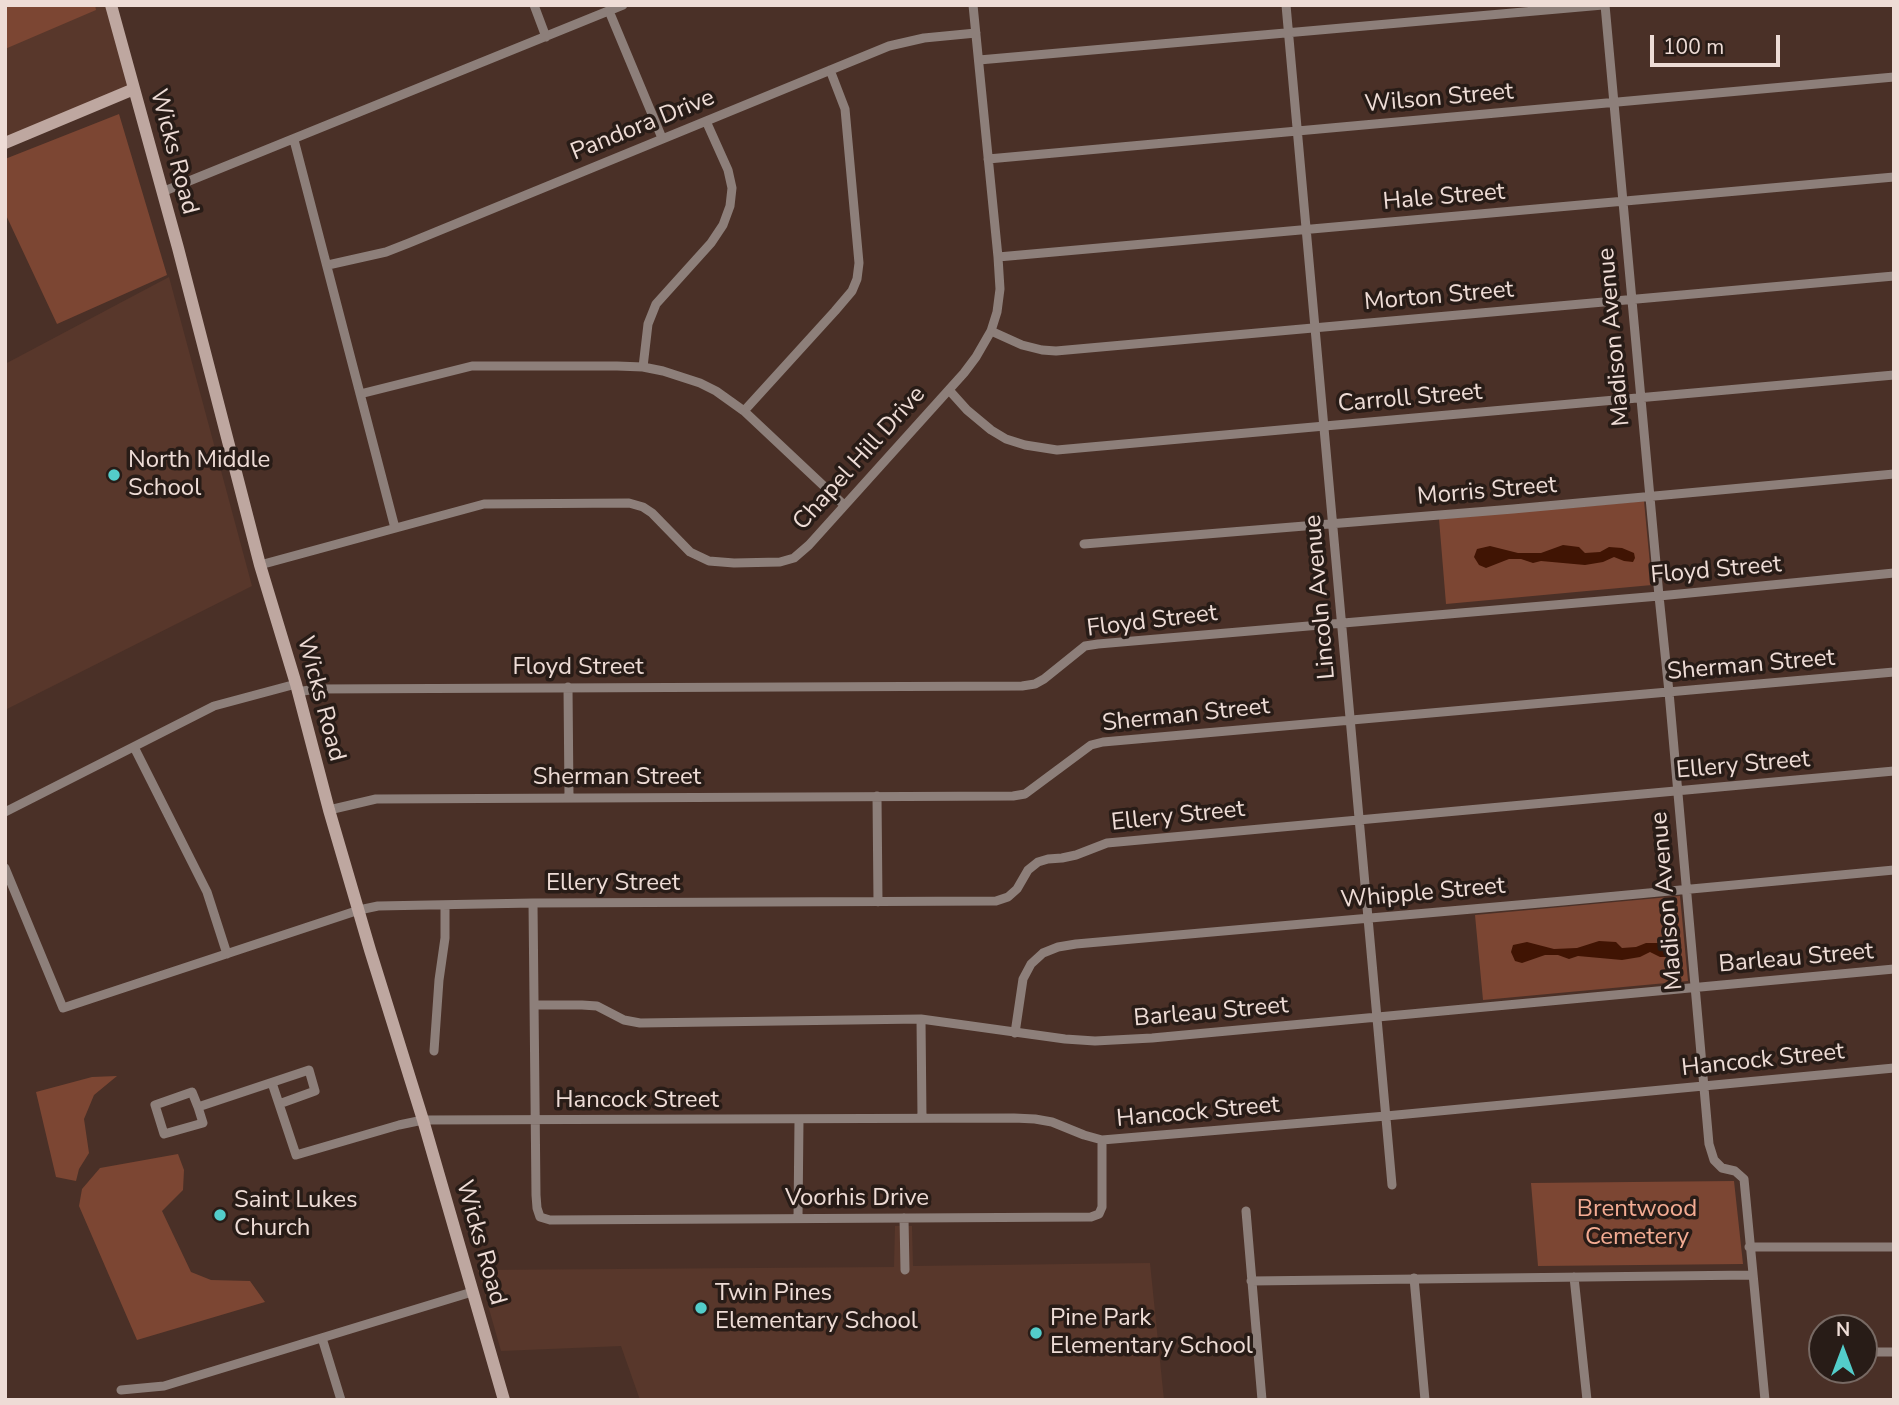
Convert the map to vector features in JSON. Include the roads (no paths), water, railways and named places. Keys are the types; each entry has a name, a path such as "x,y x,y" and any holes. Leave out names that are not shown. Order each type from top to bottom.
{"main road":[{"name":"Wicks Road","path":"111,5 260,565 504,1400"},
{"path":"5,143 134,89"}],"street":[{"path":"534,5 546,37"},
{"path":"162,192 623,5"},
{"name":"Chapel Hill Drive","path":"260,565 484,504 629,503 652,513 690,552 709,561 780,562 794,558 809,545 948,390 976,357 991,331 1000,289 973,5"},
{"name":"Lincoln Avenue","path":"1286,5 1392,1185"},
{"path":"979,60 1604,5"},
{"name":"Madison Avenue","path":"1604,5 1709,1144 1714,1160 1722,1168 1735,1171 1744,1179 1765,1400"},
{"path":"609,11 662,138"},
{"name":"Pandora Drive","path":"328,265 386,252 889,46 907,41 976,33"},
{"path":"744,411 835,311 852,291 857,279 859,263 845,109 830,70"},
{"name":"Wilson Street","path":"988,159 1894,77"},
{"path":"643,367 648,324 656,304 711,243 723,225 730,206 732,188 728,170 706,121"},
{"path":"294,140 395,528"},
{"name":"Hale Street","path":"998,257 1894,177"},
{"name":"Morton Street","path":"991,331 1021,345 1056,351 1894,275"},
{"path":"359,394 472,366 643,367 680,375 716,391 744,411 844,505"},
{"name":"Carroll Street","path":"948,390 990,430 1006,439 1057,450 1894,374"},
{"name":"Morris Street","path":"1084,544 1894,474"},
{"name":"Floyd Street","path":"5,812 214,706 296,688 1022,686 1044,679 1085,646 1098,643 1658,596 1894,573"},
{"name":"Sherman Street","path":"330,810 376,799 1013,796 1025,794 1091,745 1103,742 1894,672"},
{"path":"568,687 569,797"},
{"path":"134,747 207,892 227,954"},
{"name":"Ellery Street","path":"5,868 63,1008 378,906 996,901 1008,897 1017,889 1028,870 1038,862 1076,855 1107,842 1894,771"},
{"path":"877,796 878,902"},
{"name":"Whipple Street","path":"1015,1033 1023,979 1031,964 1043,953 1058,947 1894,870"},
{"path":"533,903 536,1121"},
{"path":"434,1051 445,938 445,905"},
{"name":"Barleau Street","path":"534,1005 597,1006 624,1020 640,1023 921,1019 1095,1041 1894,969"},
{"path":"921,1019 922,1118"},
{"name":"Hancock Street","path":"279,1104 296,1155 423,1120 1035,1119 1052,1122 1102,1140 1894,1068"},
{"path":"198,1107 309,1070 315,1091 279,1104 272,1083"},
{"path":"192,1092 198,1107 203,1123 164,1134 155,1105 192,1092"},
{"path":"798,1218 799,1120"},
{"name":"Voorhis Drive","path":"536,1121 537,1208 540,1217 550,1220 1091,1217 1099,1214 1102,1207 1102,1140"},
{"path":"1246,1211 1262,1400"},
{"path":"904,1218 905,1270"},
{"path":"1749,1247 1894,1247"},
{"path":"1251,1280 1752,1275"},
{"path":"1574,1277 1587,1400"},
{"path":"1414,1278 1425,1400"},
{"path":"121,1390 164,1386 472,1292"},
{"path":"322,1338 341,1400"}],"place":[{"name":"North Middle School","path":"114,475"},
{"name":"Saint Lukes Church","path":"220,1215"},
{"name":"Twin Pines Elementary School","path":"701,1308"},
{"name":"Pine Park Elementary School","path":"1036,1333"}],"park label":[{"name":"Brentwood Cemetery","path":"1637,1224"}]}
